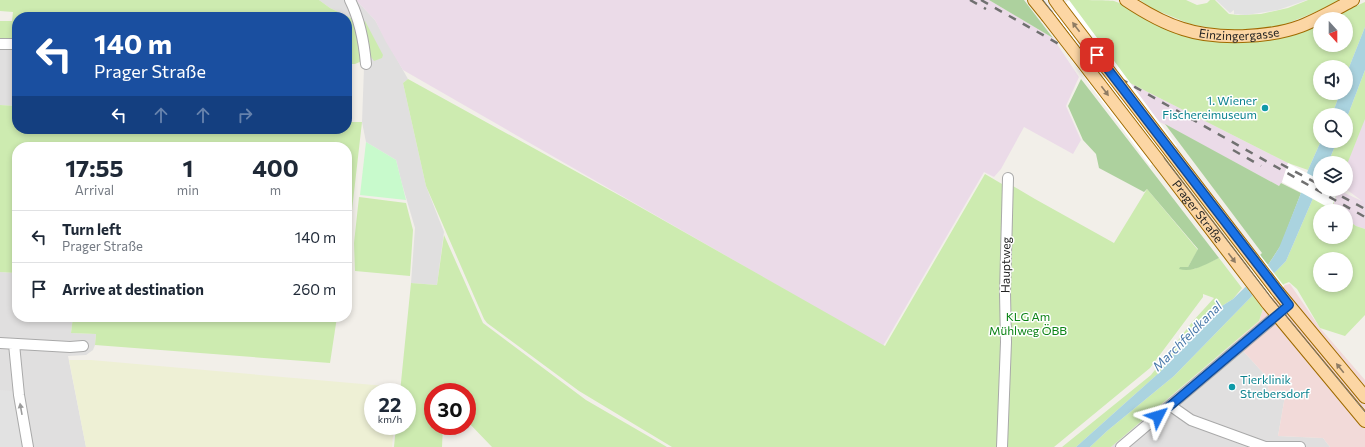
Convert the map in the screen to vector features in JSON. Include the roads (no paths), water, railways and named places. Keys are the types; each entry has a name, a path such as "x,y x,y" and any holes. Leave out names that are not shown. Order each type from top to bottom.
{"main road":[{"name":"Prager Straße","path":"1034,0 1048,16 1268,304 1365,421"},
{"name":"Einzingergasse","path":"1126,0 1147,14 1184,30 1216,36 1262,35 1300,26 1354,0"},
{"name":"Prager Straße","path":"1058,3 1278,292 1365,398"}],"street":[{"path":"350,0 360,25 364,41 366,64"},
{"path":"0,44 12,44"},
{"name":"Hauptweg","path":"1002,447 1006,342 1008,178"},
{"path":"1121,447 1278,316 1289,305"},
{"path":"0,343 70,347 83,346"},
{"path":"14,344 19,395 28,447"},
{"path":"1170,406 1191,420 1265,447 1300,447"}],"water":[{"path":"1365,27 1365,70 1351,108 1335,108 1337,100 1353,100 1352,60"},
{"path":"1318,148 1334,148 1331,156 1314,156"},
{"path":"1313,159 1314,196 1286,261 1174,376 1107,431 1090,447 1076,447 1161,371 1203,318 1233,299 1268,265 1279,248 1301,193"}],"tram line":[{"path":"1043,0 1272,299 1365,412"}],"railway":[{"path":"970,0 986,9"},
{"path":"981,0 1365,217"},
{"path":"1233,150 1261,166"},
{"path":"1281,164 1313,181"},
{"path":"1341,196 1365,209"}],"place":[{"name":"1. Wiener Fischereimuseum","path":"1265,108"},
{"name":"Tierklinik Strebersdorf","path":"1232,387"}],"park label":[{"name":"KLG Am Mühlweg ÖBB","path":"1028,324"}],"water label":[{"name":"Marchfeldkanal","path":"1187,336"}]}
